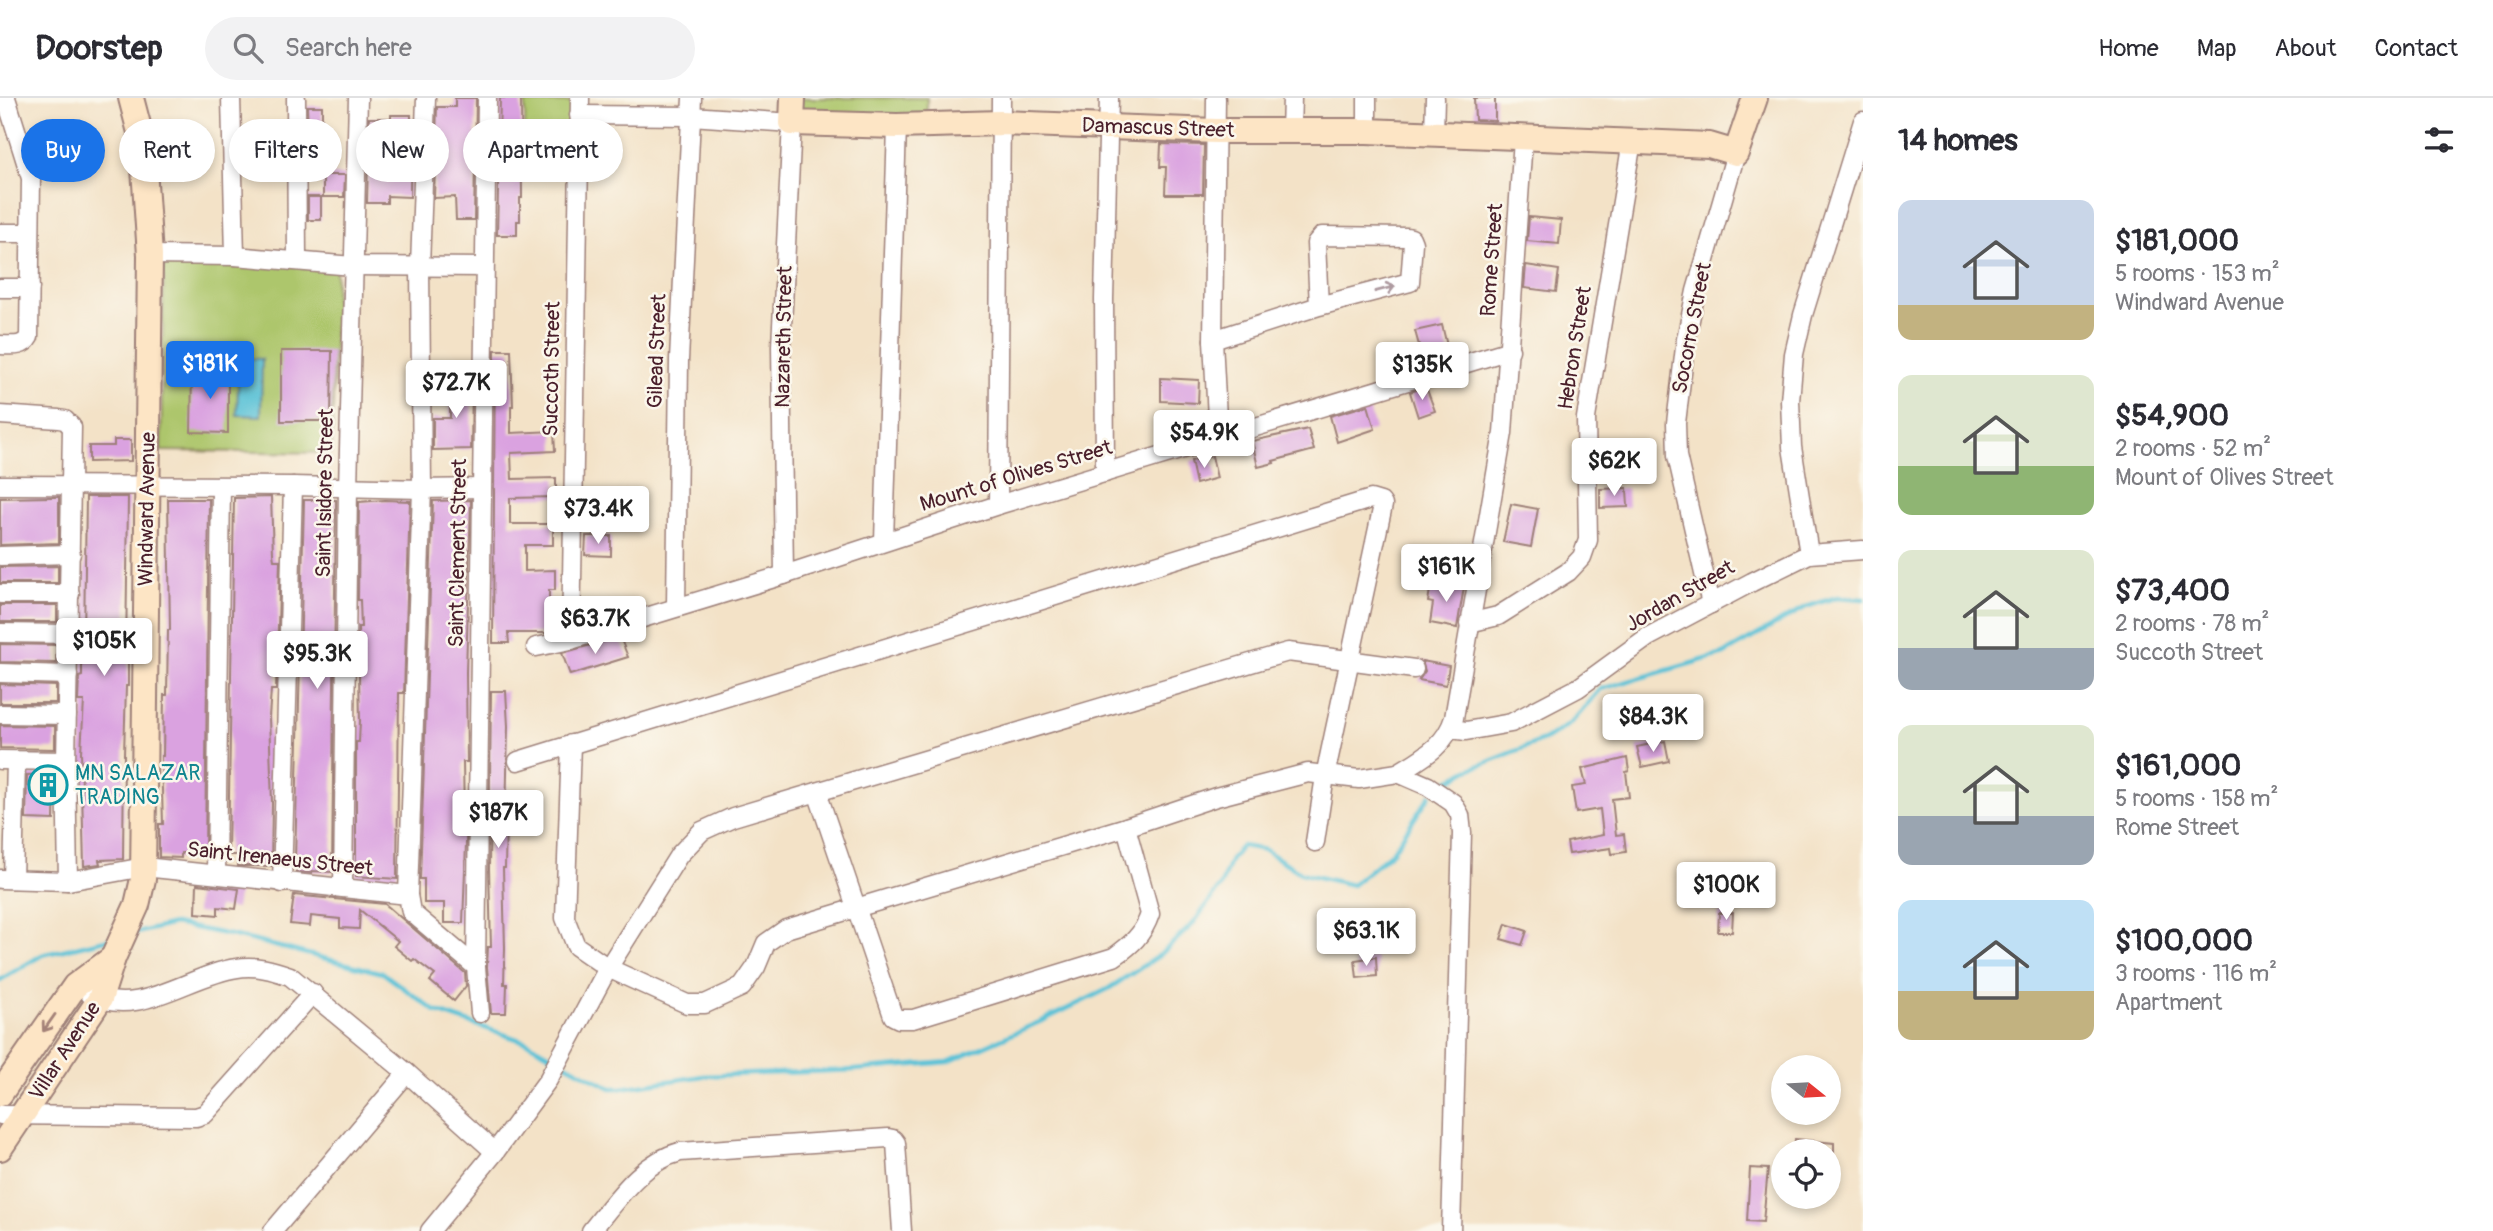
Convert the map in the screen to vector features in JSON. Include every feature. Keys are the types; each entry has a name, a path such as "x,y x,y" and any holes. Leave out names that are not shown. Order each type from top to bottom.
{"main road":[{"name":"Windward Avenue","path":"113,958 137,905 144,873 150,255 142,141 131,98"},
{"name":"Nazareth Street","path":"792,123 793,98"},
{"name":"Socorro Street","path":"1736,153 1755,98"},
{"name":"Damascus Street","path":"792,123 897,126 1000,123 1216,131 1367,131 1709,145 1736,153"},
{"name":"Villar Avenue","path":"0,1094 75,986 113,958"},
{"name":"Villar Avenue","path":"0,1148 11,1114 100,999 113,958"}],"street":[{"path":"0,100 7,98 31,178 29,337 26,343 20,345 0,345"},
{"path":"231,98 235,256"},
{"path":"296,98 298,260"},
{"name":"Saint Isidore Street","path":"343,888 348,488 358,98"},
{"path":"426,98 420,267 422,489 408,895 411,912 476,967 480,1013"},
{"name":"Saint Clement Street","path":"476,967 487,98"},
{"name":"Gilead Street","path":"676,606 679,360 692,98"},
{"path":"998,505 1001,98"},
{"path":"1105,473 1104,299 1109,98"},
{"path":"1216,98 1213,340 1218,438"},
{"path":"1291,131 1292,98"},
{"path":"1367,98 1367,131"},
{"path":"1434,134 1435,98"},
{"name":"Damascus Street","path":"579,106 792,123"},
{"name":"Succoth Street","path":"571,640 579,106"},
{"path":"1810,554 1792,447 1790,401 1794,354 1803,316 1863,121"},
{"name":"Nazareth Street","path":"784,575 781,346 792,123"},
{"path":"884,541 897,126"},
{"name":"Rome Street","path":"1451,729 1503,433 1523,139"},
{"name":"Hebron Street","path":"1469,623 1498,616 1568,572 1582,557 1588,540 1586,418 1632,141"},
{"name":"Socorro Street","path":"1711,604 1677,456 1676,423 1691,315 1736,153"},
{"path":"0,233 30,233"},
{"path":"1213,340 1319,306 1410,282 1411,239 1322,236 1316,243 1319,306"},
{"path":"150,255 235,256 353,266 484,267"},
{"path":"0,288 30,288"},
{"name":"Mount of Olives Street","path":"536,648 571,640 784,575 998,505 1510,350"},
{"path":"0,415 65,419 72,426 66,761 68,881"},
{"path":"0,485 482,488"},
{"path":"216,874 221,486"},
{"path":"282,883 293,486"},
{"path":"518,761 1345,507 1377,500 1383,505 1325,776 1315,842"},
{"name":"Jordan Street","path":"1451,729 1466,731 1511,723 1578,688 1648,637 1810,554 1863,550"},
{"path":"0,556 71,554"},
{"path":"0,594 70,594"},
{"path":"0,633 69,634"},
{"path":"430,1231 495,1152 548,1080 608,968 679,855 702,831 733,817 1288,652 1415,669"},
{"path":"0,673 68,675"},
{"path":"0,714 67,715"},
{"path":"571,744 565,918 576,946 608,968 687,1004 705,1004 742,987 756,967 766,943 786,929 1126,827 1216,797 1295,776 1308,773 1359,779 1398,773 1430,754 1451,729"},
{"path":"6,879 8,761 66,761"},
{"path":"1398,773 1424,784 1452,803 1460,815 1462,833 1451,1231"},
{"path":"817,792 894,1016 899,1020 927,1014 1114,957 1139,937 1150,914 1126,827"},
{"name":"Saint Irenaeus Street","path":"6,879 68,881 144,873 216,874 408,895"},
{"path":"75,986 100,999 121,1003 149,998 218,972 239,968 274,970 290,976 407,1073 495,1152"},
{"path":"11,1114 195,1117 205,1114 313,993"},
{"path":"273,1231 407,1073"},
{"path":"590,1231 641,1174 662,1157 680,1152 888,1138 896,1143 902,1231"}],"green space":[{"path":"800,98 927,98 927,121 799,115"},
{"path":"575,102 575,119 525,119 525,103"},
{"path":"164,261 336,266 332,453 161,451"}],"water":[{"path":"239,358 262,359 261,416 237,415"}],"building":[{"path":"455,98 476,98 476,119 463,119 463,182 475,182 474,220 456,220 455,197 434,198 435,182 449,182 449,119 437,119 437,107 455,107"},
{"path":"500,98 521,98 521,119 500,119"},
{"path":"1474,98 1495,98 1495,121 1475,120"},
{"path":"307,106 322,106 322,119 308,119"},
{"path":"391,115 411,115 411,119 369,119 369,118 391,118"},
{"path":"1161,144 1204,145 1203,194 1165,194 1166,167 1160,167"},
{"path":"342,175 345,175 344,197 323,197 323,182 342,182"},
{"path":"367,182 410,182 410,197 387,196 387,203 367,203"},
{"path":"498,182 522,182 517,235 497,235"},
{"path":"308,197 321,197 321,220 308,220"},
{"path":"1529,217 1561,220 1559,244 1527,241"},
{"path":"1526,265 1559,270 1556,292 1524,288"},
{"path":"1442,325 1449,354 1423,360 1415,331"},
{"path":"495,350 511,350 511,433 554,431 555,451 511,453 512,479 556,478 556,497 510,498 510,524 553,524 553,545 525,545 525,571 555,570 555,590 549,590 549,633 508,633 509,643 493,643"},
{"path":"281,351 332,351 331,421 281,421"},
{"path":"192,368 228,369 228,433 191,432"},
{"path":"1161,378 1199,380 1198,403 1161,401"},
{"path":"450,381 472,381 471,449 433,450 433,418 450,418"},
{"path":"1426,387 1435,411 1418,417 1410,392"},
{"path":"1368,405 1375,429 1337,442 1330,416"},
{"path":"1308,429 1314,450 1258,467 1252,441"},
{"path":"114,440 131,440 131,461 89,462 89,446 114,446"},
{"path":"1212,456 1217,478 1196,484 1191,461"},
{"path":"1627,488 1628,507 1600,508 1600,489"},
{"path":"59,497 59,543 0,545 0,498"},
{"path":"86,497 128,497 128,686 123,859 99,860 100,864 84,866 81,752 84,701 78,701 84,638"},
{"path":"271,497 273,554 274,560 280,560 276,690 271,690 269,717 271,866 238,866 238,855 228,855 234,498"},
{"path":"168,499 209,499 205,853 181,853 181,858 159,857 159,824 163,824 161,756 170,630"},
{"path":"304,500 336,500 332,872 312,873 296,872 295,861"},
{"path":"471,500 466,672 467,762 463,762 464,815 467,816 463,923 444,923 444,903 424,903 424,879 420,879 433,501"},
{"path":"410,501 404,693 399,693 397,879 356,876 356,742 359,742 360,721 358,627 361,627 358,600 359,502"},
{"path":"1511,504 1538,509 1531,547 1503,542"},
{"path":"586,536 611,536 611,556 585,555"},
{"path":"58,566 58,583 0,583 0,567"},
{"path":"1431,583 1464,587 1457,628 1430,623 1433,603 1428,602"},
{"path":"0,605 57,605 57,622 0,622"},
{"path":"620,637 628,657 570,675 562,653"},
{"path":"0,644 57,645 56,663 0,662"},
{"path":"1422,661 1449,666 1446,685 1419,680 1425,671"},
{"path":"0,684 56,686 56,703 0,703"},
{"path":"491,691 506,691 508,726 503,868 506,1013 491,1013 487,967 488,947 491,947"},
{"path":"0,725 55,726 55,749 0,748"},
{"path":"1665,741 1669,761 1642,767 1637,747"},
{"path":"1627,758 1629,797 1612,799 1616,835 1624,834 1626,852 1612,854 1611,848 1569,854 1567,842 1603,835 1600,809 1576,813 1572,787 1586,785 1582,769"},
{"path":"55,774 54,820 26,819 27,775"},
{"path":"197,884 239,889 236,909 218,907 218,915 196,913"},
{"path":"294,895 385,904 465,973 466,986 454,1001 430,981 435,975 394,946 398,941 360,910 359,929 340,928 340,919 311,916 310,926 290,924"},
{"path":"1719,913 1733,913 1732,932 1718,932"},
{"path":"1506,924 1527,931 1522,945 1501,939"},
{"path":"1376,957 1377,976 1357,978 1355,960"},
{"path":"1750,1168 1768,1169 1763,1222 1747,1221"}],"waterway":[{"path":"1438,787 1468,770 1546,739 1571,723 1601,689 1724,654 1806,607 1837,597 1863,599"},
{"path":"562,1062 611,1088 703,1076 855,1070 948,1062 1108,989 1160,955 1193,924 1221,885 1231,859 1242,846 1265,850 1301,873 1352,885 1393,851 1430,795"},
{"path":"132,934 174,924 235,936 383,973 435,1011 529,1043 554,1057"},
{"path":"0,980 42,955 114,938"}],"place":[{"name":"MN SALAZAR TRADING","path":"48,785"}]}
